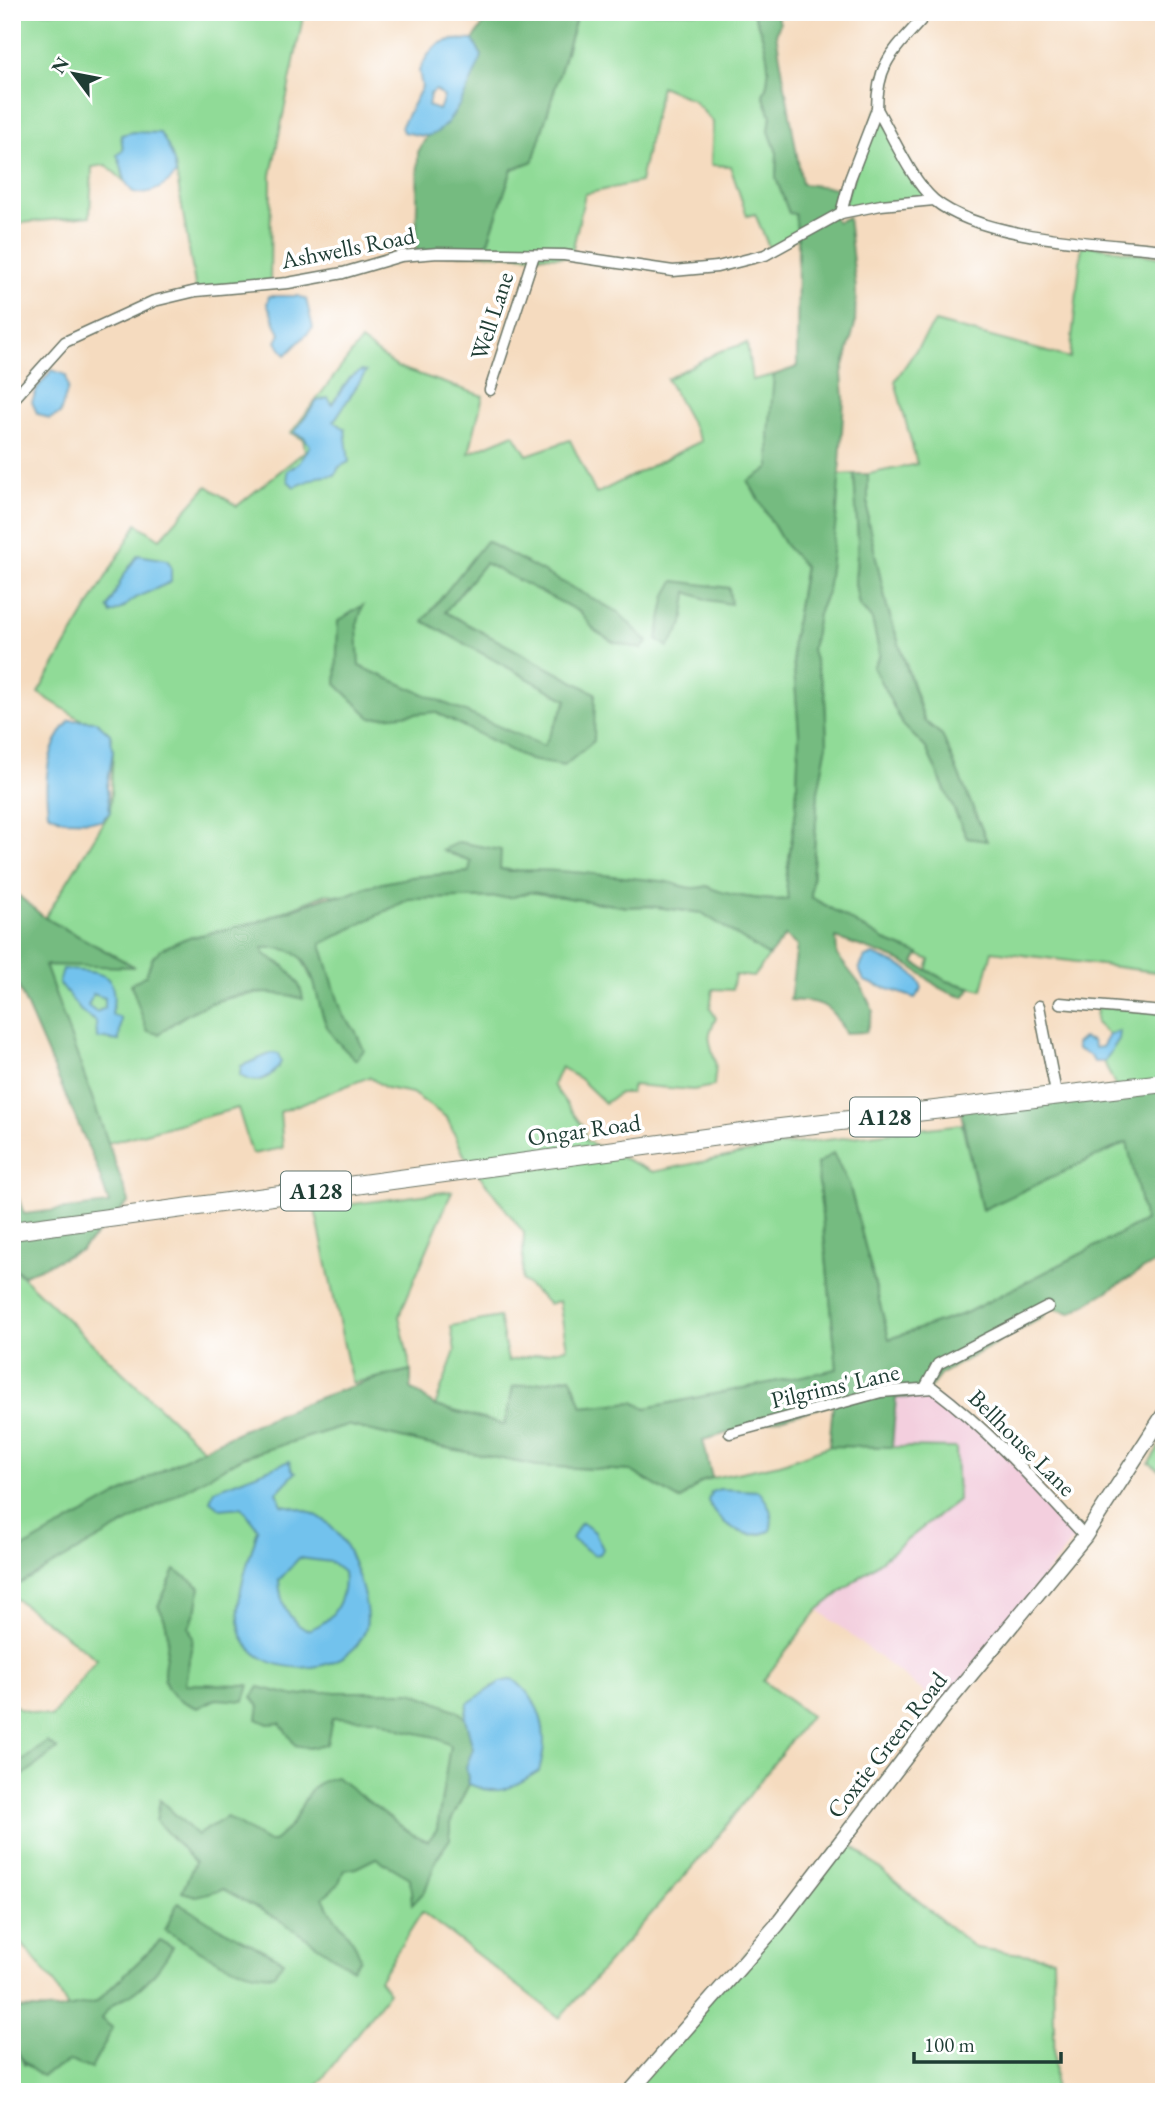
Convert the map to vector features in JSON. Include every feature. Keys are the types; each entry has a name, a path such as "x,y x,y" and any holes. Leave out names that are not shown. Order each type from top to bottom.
{"main road":[{"name":"Ongar Road","path":"12,1231 772,1129 1057,1098 1164,1083"}],"street":[{"path":"841,213 850,179 877,109 879,75 884,63 929,12"},
{"path":"877,109 934,200 957,214 1024,234 1164,250"},
{"name":"Ashwells Road","path":"12,401 65,342 155,301 196,290 288,283 338,274 401,256 438,253 564,255 673,271 717,267 765,255 841,213 881,205 934,200"},
{"name":"Well Lane","path":"490,390 534,255"},
{"path":"1060,1003 1164,1012"},
{"path":"1039,1006 1057,1098"},
{"name":"Pilgrims' Lane","path":"730,1433 881,1392 925,1388 938,1364 1048,1307"},
{"name":"Bellhouse Lane","path":"925,1388 933,1388 965,1413 1027,1473 1085,1536"},
{"name":"Coxtie Green Road","path":"630,2092 777,1924 944,1707 1085,1536 1164,1414"}],"shaded area":[{"path":"930,1396 942,1399 1021,1470 1075,1537 942,1706 683,1505 712,1478 780,1464 829,1446 892,1447 896,1398"}],"green space":[{"path":"12,12 304,12 271,175 270,284 196,291 175,165 123,150 120,158 124,181 106,165 92,167 90,216 12,224"},
{"path":"491,12 578,12 533,161 512,169 484,254 416,255 418,152 427,136 446,123 460,102 482,56 473,40"},
{"path":"578,12 752,12 768,64 763,95 771,116 769,131 777,153 776,178 789,213 795,213 798,237 771,252 755,214 747,216 730,166 711,165 713,122 693,100 661,86 640,182 585,194 571,257 484,254 512,169 533,161"},
{"path":"752,12 775,12 780,23 776,34 802,184 839,188 832,213 837,222 848,217 856,289 855,324 842,373 844,399 837,512 827,592 818,614 812,650 825,695 827,744 818,792 811,897 890,943 919,954 914,963 947,981 971,988 964,997 953,994 899,961 836,938 837,955 862,987 873,1011 866,1032 845,1033 835,1015 824,1006 790,1000 797,946 785,936 769,956 702,913 648,906 627,907 530,892 513,897 409,899 321,944 343,1016 355,1030 364,1050 356,1060 327,1027 310,971 304,961 295,953 281,948 263,948 264,954 284,967 294,978 303,999 264,993 245,994 191,1012 159,1034 147,1031 131,984 146,975 153,957 161,949 184,939 258,922 326,897 344,896 368,886 412,877 469,872 471,861 442,850 459,842 501,850 500,869 509,871 604,875 668,882 688,888 707,886 747,897 788,899 786,880 796,810 799,733 792,644 805,567 785,545 748,481 770,468 769,434 774,375 797,367 798,237 795,214 789,213 776,178 777,153 769,131 771,116 763,95 768,64"},
{"path":"1078,12 1115,12 1108,26"},
{"path":"877,109 934,200 841,213"},
{"path":"1082,244 1164,258 1164,973 992,951 982,990 947,981 927,970 930,960 890,943 811,897 818,792 827,744 825,695 812,650 818,614 827,592 839,475 854,474 858,540 855,584 859,605 872,619 880,655 874,667 903,725 926,748 967,838 986,840 942,735 925,721 887,607 868,522 868,474 917,464 895,381 935,322 1070,358"},
{"path":"361,341 397,367 483,396 469,453 514,434 527,455 570,440 596,494 701,441 667,379 718,352 747,343 752,380 774,375 770,468 748,482 785,545 805,564 792,644 799,733 796,810 786,880 788,899 747,897 707,886 691,890 666,882 500,869 451,854 471,861 470,872 412,877 344,896 326,894 257,922 184,939 153,957 146,975 159,1034 188,1014 215,1002 245,995 280,992 285,966 264,954 263,948 277,947 288,949 300,956 322,995 355,1030 343,1016 320,944 409,899 513,897 530,892 627,907 648,906 702,913 769,956 753,977 735,975 732,990 713,989 710,1008 716,1018 709,1040 716,1064 714,1086 693,1090 633,1085 631,1093 620,1093 605,1103 580,1079 561,1067 553,1085 583,1127 586,1141 653,1172 784,1145 962,1124 982,1210 1128,1142 1145,1221 966,1313 889,1339 849,1184 817,1164 837,1369 646,1408 633,1402 582,1407 571,1377 513,1387 505,1425 435,1406 455,1351 451,1326 499,1317 508,1361 567,1348 559,1301 549,1304 522,1280 524,1233 464,1155 447,1118 412,1093 386,1088 369,1077 280,1112 283,1148 252,1154 238,1108 108,1143 45,965 133,966 45,918 110,812 113,751 110,734 96,722 82,720 38,693 137,524 160,539 207,486 237,506 305,451 303,439 291,433"},
{"path":"854,474 868,474 868,522 887,607 924,721 942,735 987,841 967,838 926,748 903,725 873,667 880,655 872,619 859,605 855,584 858,540"},
{"path":"486,541 618,612 648,642 641,649 613,642 595,631 580,612 485,563 445,612 595,693 594,741 564,766 530,760 435,712 371,718 336,684 338,621 363,605 357,625 359,666 544,746 567,700 423,621"},
{"path":"674,581 729,588 731,604 708,600 687,592 683,624 668,647 657,639 666,595"},
{"path":"12,890 45,918 135,967 45,965 129,1202 81,1250 24,1275 12,1267 12,1179 24,1214 109,1204 96,1165 12,972"},
{"path":"1097,1006 1164,1011 1164,1083 1117,1090 1104,1062 1119,1039 1119,1031 1109,1035 1096,1023"},
{"path":"1164,1083 1164,1257 1071,1313 1048,1307 1043,1317 941,1374 923,1397 896,1398 892,1447 829,1446 833,1404 703,1440 712,1478 701,1482 680,1500 631,1471 538,1466 347,1425 243,1457 12,1588 12,1554 206,1448 255,1424 358,1384 411,1370 411,1388 435,1406 505,1425 513,1387 571,1377 582,1407 633,1402 646,1408 837,1369 817,1164 833,1153 849,1184 889,1339 966,1313 1145,1221 1127,1142 982,1210 960,1108"},
{"path":"452,1191 399,1316 411,1370 352,1383 315,1209"},
{"path":"12,1267 223,1468 243,1457 347,1425 538,1466 631,1471 680,1500 701,1482 712,1478 780,1464 829,1446 956,1448 958,1500 818,1610 763,1681 810,1716 708,1849 560,2018 422,1912 379,1980 389,1992 312,2092 12,2092 13,2040 24,2065 96,2059 53,1981 12,1932 12,1703 20,1709 51,1717 97,1659 12,1596 12,1588 27,1578 12,1564"},
{"path":"1164,1439 1164,1473 1149,1463"},
{"path":"175,1570 200,1587 197,1608 189,1627 193,1638 185,1684 249,1685 244,1701 216,1699 198,1708 179,1699 168,1689 164,1678 168,1638 166,1623 158,1606"},
{"path":"259,1687 295,1696 319,1692 412,1692 458,1711 465,1718 473,1749 466,1767 469,1784 450,1823 450,1839 437,1858 425,1891 412,1905 410,1878 376,1858 356,1868 344,1870 338,1885 323,1897 358,1951 360,1959 352,1969 281,1921 223,1889 196,1896 182,1892 195,1862 156,1821 160,1800 197,1835 227,1817 267,1842 273,1842 295,1819 311,1790 325,1780 336,1777 412,1834 428,1841 437,1829 450,1745 435,1737 403,1730 376,1719 332,1718 327,1744 309,1748 295,1745 280,1723 268,1724 257,1719 259,1706 252,1697"},
{"path":"47,1742 57,1749 12,1784 12,1769"},
{"path":"843,1838 975,1948 1053,1958 1055,2092 630,2092"},
{"path":"178,1902 211,1923 284,1961 273,1975 258,1974 230,1966 203,1953 165,1930"},
{"path":"160,1941 173,1947 161,1965 142,1986 113,2005 101,2019 113,2028 91,2069 70,2061 42,2076 25,2063 16,2048 12,2030 12,2008 57,2010 96,2002"}],"water":[{"path":"473,40 482,56 453,116 435,133 426,136 403,132 401,127 422,87 419,71 429,54 445,41","holes":["436,90 444,97 439,110 428,106 430,94"]},
{"path":"133,132 160,133 173,157 176,174 151,191 133,192 127,184 117,155 123,150 121,135"},
{"path":"269,296 298,296 306,299 313,328 286,355 276,342 280,334 267,304"},
{"path":"52,370 66,375 68,388 60,414 49,419 37,413 32,402 38,387"},
{"path":"361,371 366,372 334,421 345,429 349,462 339,467 335,475 318,477 294,487 288,481 287,471 299,463 310,446 304,437 294,433 317,401 328,398 332,404 350,378"},
{"path":"138,555 167,560 171,566 171,582 135,598 111,614 108,608 123,576"},
{"path":"70,720 96,721 110,734 113,751 107,787 110,812 101,821 63,820 48,813 48,764 56,741"},
{"path":"874,955 914,975 922,988 915,998 864,981 859,969 865,957"},
{"path":"63,969 105,977 113,989 112,1015 121,1018 119,1041 97,1038 96,1022 81,1011 59,983","holes":["93,994 105,998 105,1008 96,1012 88,1006"]},
{"path":"1120,1031 1119,1039 1104,1062 1094,1062 1091,1056 1077,1049 1076,1044 1083,1038 1092,1041 1095,1048 1102,1047 1109,1035"},
{"path":"272,1053 278,1054 281,1062 268,1076 252,1080 240,1075 241,1066"},
{"path":"289,1461 292,1470 296,1472 277,1492 282,1505 307,1511 334,1529 347,1548 363,1593 366,1627 357,1645 342,1658 301,1668 280,1665 262,1658 247,1645 240,1628 239,1603 243,1578 258,1529 242,1507 221,1509 210,1501 214,1490","holes":["299,1558 330,1562 343,1572 340,1601 323,1622 306,1630 299,1626 286,1609 279,1580"]},
{"path":"720,1489 759,1491 770,1510 770,1531 751,1534 726,1524 708,1501 711,1492"},
{"path":"581,1522 595,1532 603,1549 600,1554 594,1555 572,1539"},
{"path":"513,1679 531,1698 541,1720 544,1745 539,1771 506,1789 480,1788 469,1784 466,1767 473,1749 465,1718 468,1703 500,1682"}]}
